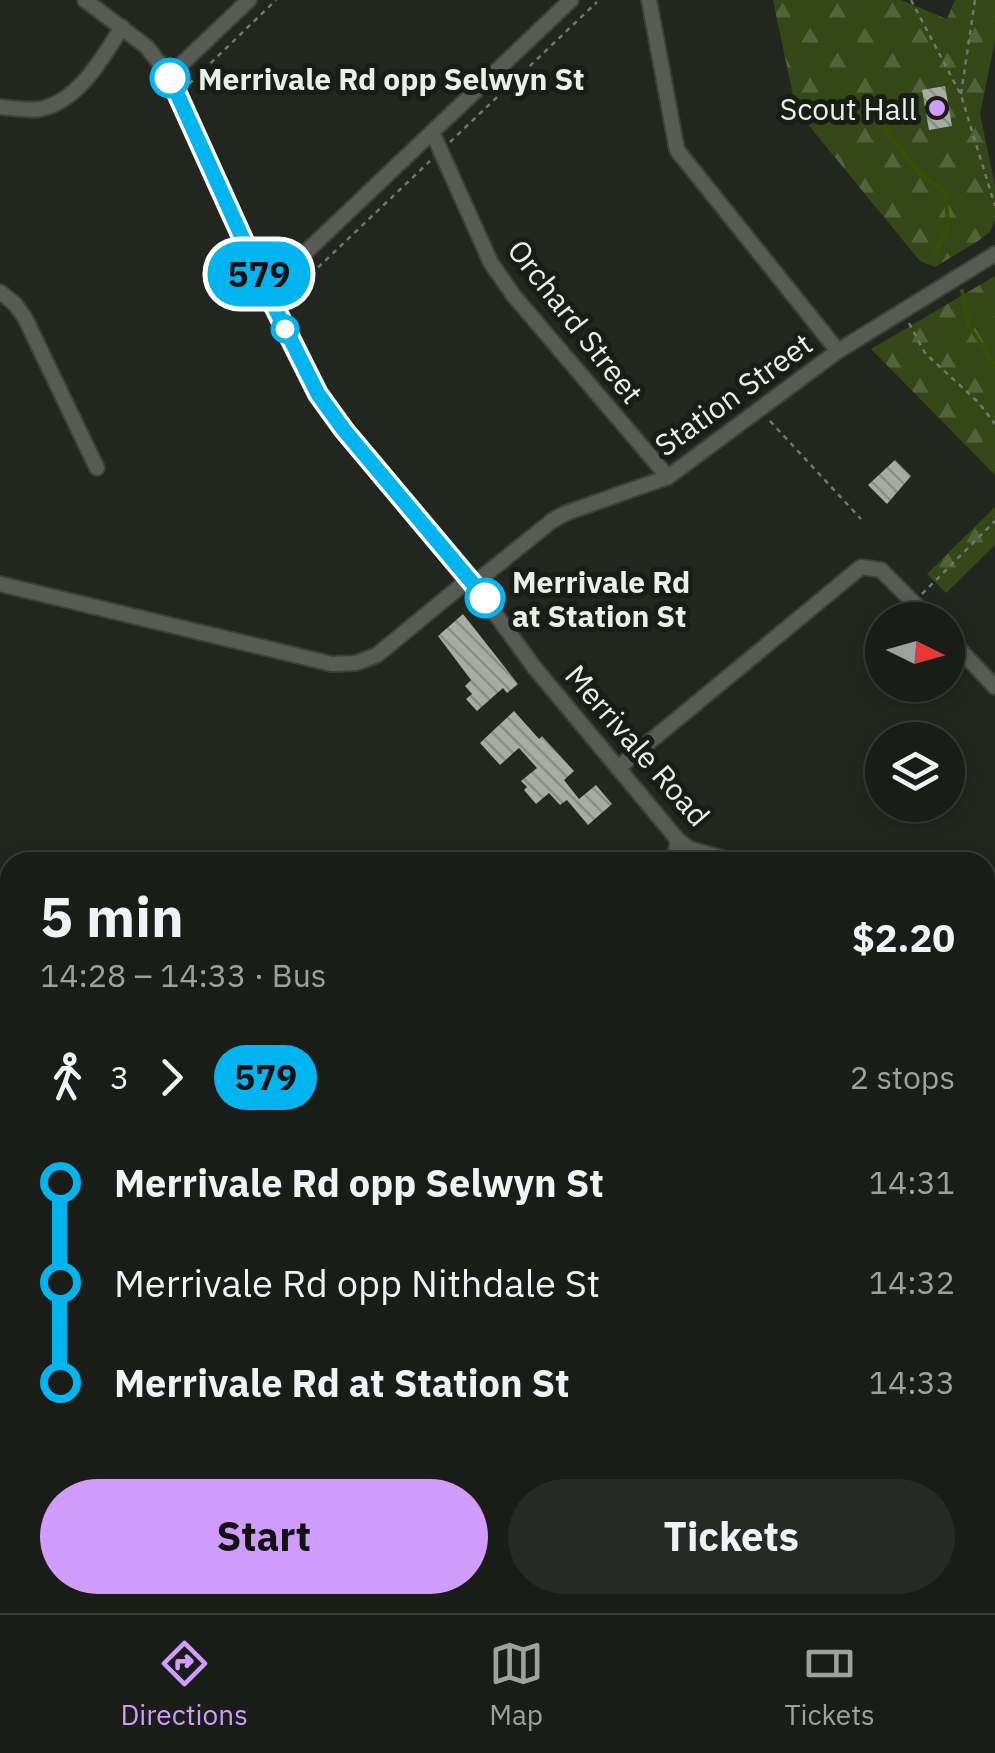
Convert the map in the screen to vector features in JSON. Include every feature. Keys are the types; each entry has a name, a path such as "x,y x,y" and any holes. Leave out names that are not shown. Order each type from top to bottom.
{"street":[{"name":"Merrivale Road","path":"85,0 147,48 169,76 303,368 326,406 472,582 534,666 678,840 693,852"},
{"path":"169,76 249,0"},
{"path":"266,290 571,0"},
{"path":"648,0 677,150 838,351"},
{"path":"0,107 38,109 78,86 92,73 122,27"},
{"name":"Orchard Street","path":"432,134 491,263 514,296 668,478"},
{"name":"Station Street","path":"0,584 344,665 377,655 462,585 472,582 566,513 668,478 838,351 995,254"},
{"path":"0,292 16,304 25,318 98,468"},
{"path":"618,768 860,567 881,570 914,602"},
{"path":"965,655 995,687"},
{"path":"676,852 678,840"}],"path":[{"path":"188,85 276,0"},
{"path":"910,0 961,95 995,206"},
{"path":"961,95 974,0"},
{"path":"902,310 925,352 979,403 995,424"},
{"path":"760,410 861,518"},
{"path":"914,602 995,522"}],"green space":[{"path":"773,0 901,0 947,19 955,0 995,0 995,41 980,114 995,185 995,220 990,232 935,267 920,261 796,110"},
{"path":"995,276 995,475 871,349"},
{"path":"995,507 995,545 946,593 927,574"}],"building":[{"name":"Scout Hall","path":"945,86 952,126 929,130 922,90"},
{"path":"895,460 911,476 887,504 868,485"},
{"path":"463,614 518,684 507,693 503,688 477,711 466,699 472,694 465,686 471,680 438,636"},
{"path":"514,711 574,771 564,780 579,799 596,785 612,804 588,825 567,800 560,805 549,793 536,804 521,781 537,768 519,748 500,765 480,743"}],"waterway":[{"path":"871,112 920,174 946,193 948,226 935,252"},
{"path":"962,291 969,326 995,365"}],"bus line":[{"name":"579","path":"170,78 318,394 485,598"}],"place":[{"name":"Merrivale Rd opp Selwyn St","path":"170,78"},
{"name":"Scout Hall","path":"937,108"},
{"name":"Merrivale Rd at Station St","path":"485,598"}]}
